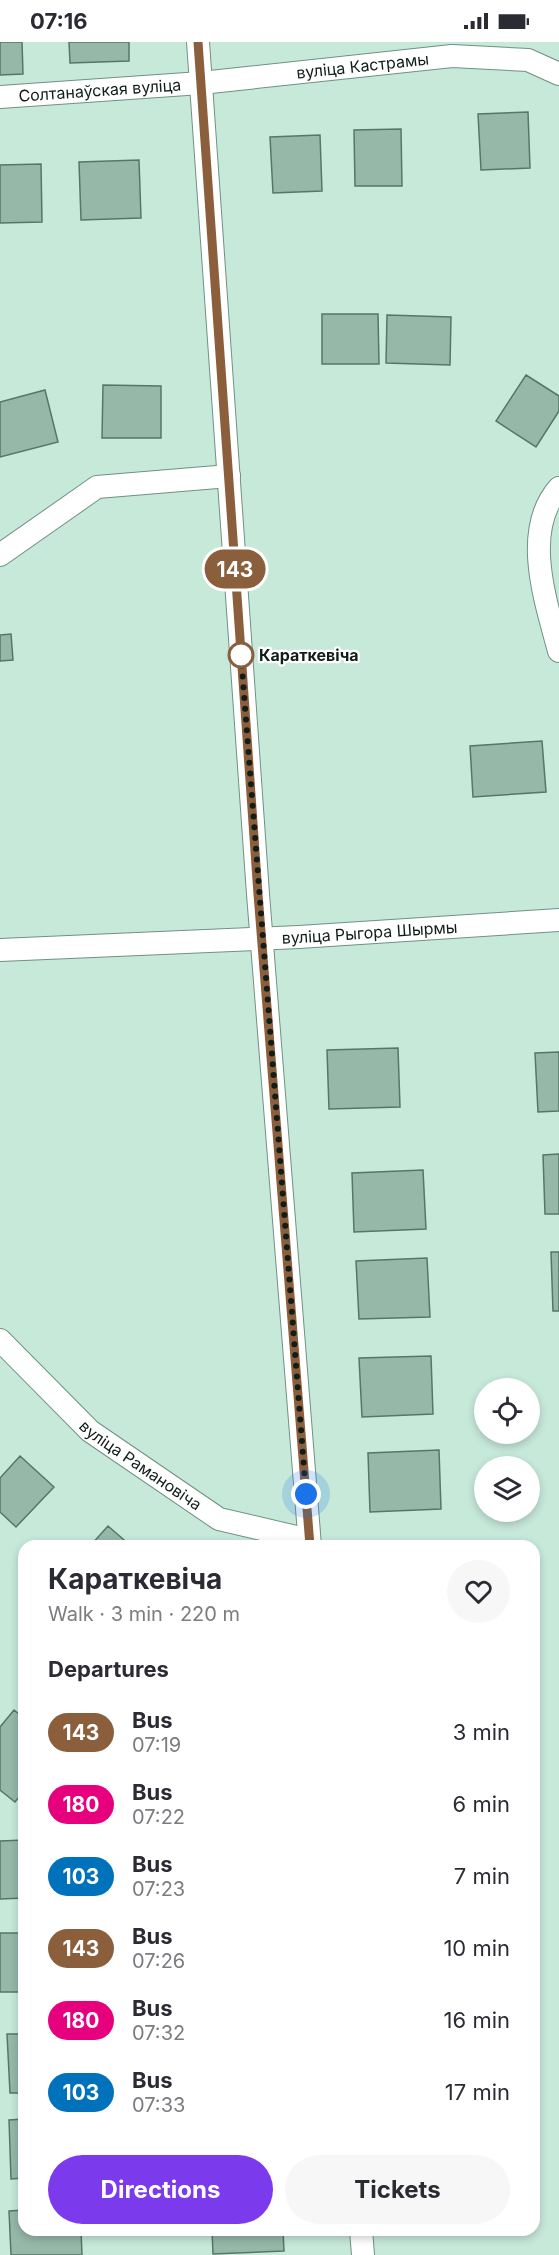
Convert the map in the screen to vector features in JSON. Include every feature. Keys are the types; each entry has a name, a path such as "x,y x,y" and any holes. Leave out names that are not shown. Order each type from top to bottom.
{"street":[{"path":"198,42 262,938 310,1540"},
{"name":"вуліца Кастрамы","path":"201,83 452,56 528,60 559,74"},
{"name":"Солтанаўская вуліца","path":"0,97 201,83"},
{"path":"0,555 97,487 229,476"},
{"path":"554,493 538,542 543,592 559,651"},
{"name":"вуліца Рыгора Шырмы","path":"0,950 262,938 559,920"},
{"name":"вуліца Рамановіча","path":"0,1340 90,1431 219,1519 299,1540"},
{"path":"361,2236 363,2255"}],"building":[{"path":"0,42 22,42 23,74 0,75"},
{"path":"69,42 129,42 129,61 70,63"},
{"path":"528,112 530,168 481,170 478,114"},
{"path":"401,129 402,186 355,186 354,130"},
{"path":"320,135 322,191 273,193 270,137"},
{"path":"139,160 141,218 81,220 79,162"},
{"path":"41,164 42,222 0,223 0,165"},
{"path":"322,314 378,314 379,364 322,364"},
{"path":"387,315 451,317 450,365 386,363"},
{"path":"526,375 559,396 559,411 536,447 496,421"},
{"path":"103,385 161,386 161,438 102,438"},
{"path":"45,390 58,442 0,457 0,402"},
{"path":"11,634 13,660 0,661 0,635"},
{"path":"542,741 546,792 473,797 470,746"},
{"path":"398,1048 400,1107 329,1109 327,1050"},
{"path":"559,1052 559,1111 538,1112 535,1053"},
{"path":"559,1154 559,1214 545,1214 543,1155"},
{"path":"423,1170 426,1229 354,1232 352,1173"},
{"path":"551,1252 559,1252 559,1311 553,1311"},
{"path":"427,1258 430,1317 359,1319 356,1261"},
{"path":"431,1356 433,1414 362,1417 359,1358"},
{"path":"439,1450 441,1509 370,1512 368,1453"},
{"path":"20,1456 54,1487 16,1527 0,1512 0,1478"},
{"path":"108,1526 124,1540 95,1540"},
{"path":"14,1710 18,1713 18,1798 15,1802 0,1790 0,1727"},
{"path":"18,1840 18,1898 0,1899 0,1841"},
{"path":"0,1933 18,1933 18,1992 0,1992"},
{"path":"7,2034 18,2034 18,2093 10,2093"},
{"path":"18,2119 18,2178 11,2179 9,2120"},
{"path":"18,2210 18,2236 81,2236 82,2255 11,2255 9,2211"},
{"path":"212,2236 283,2236 284,2251 213,2254"}],"bus line":[{"name":"143","path":"198,42 258,894 310,1540"}],"place":[{"name":"Караткевіча","path":"241,655"}],"route":[{"path":"241,655 306,1494"}]}
